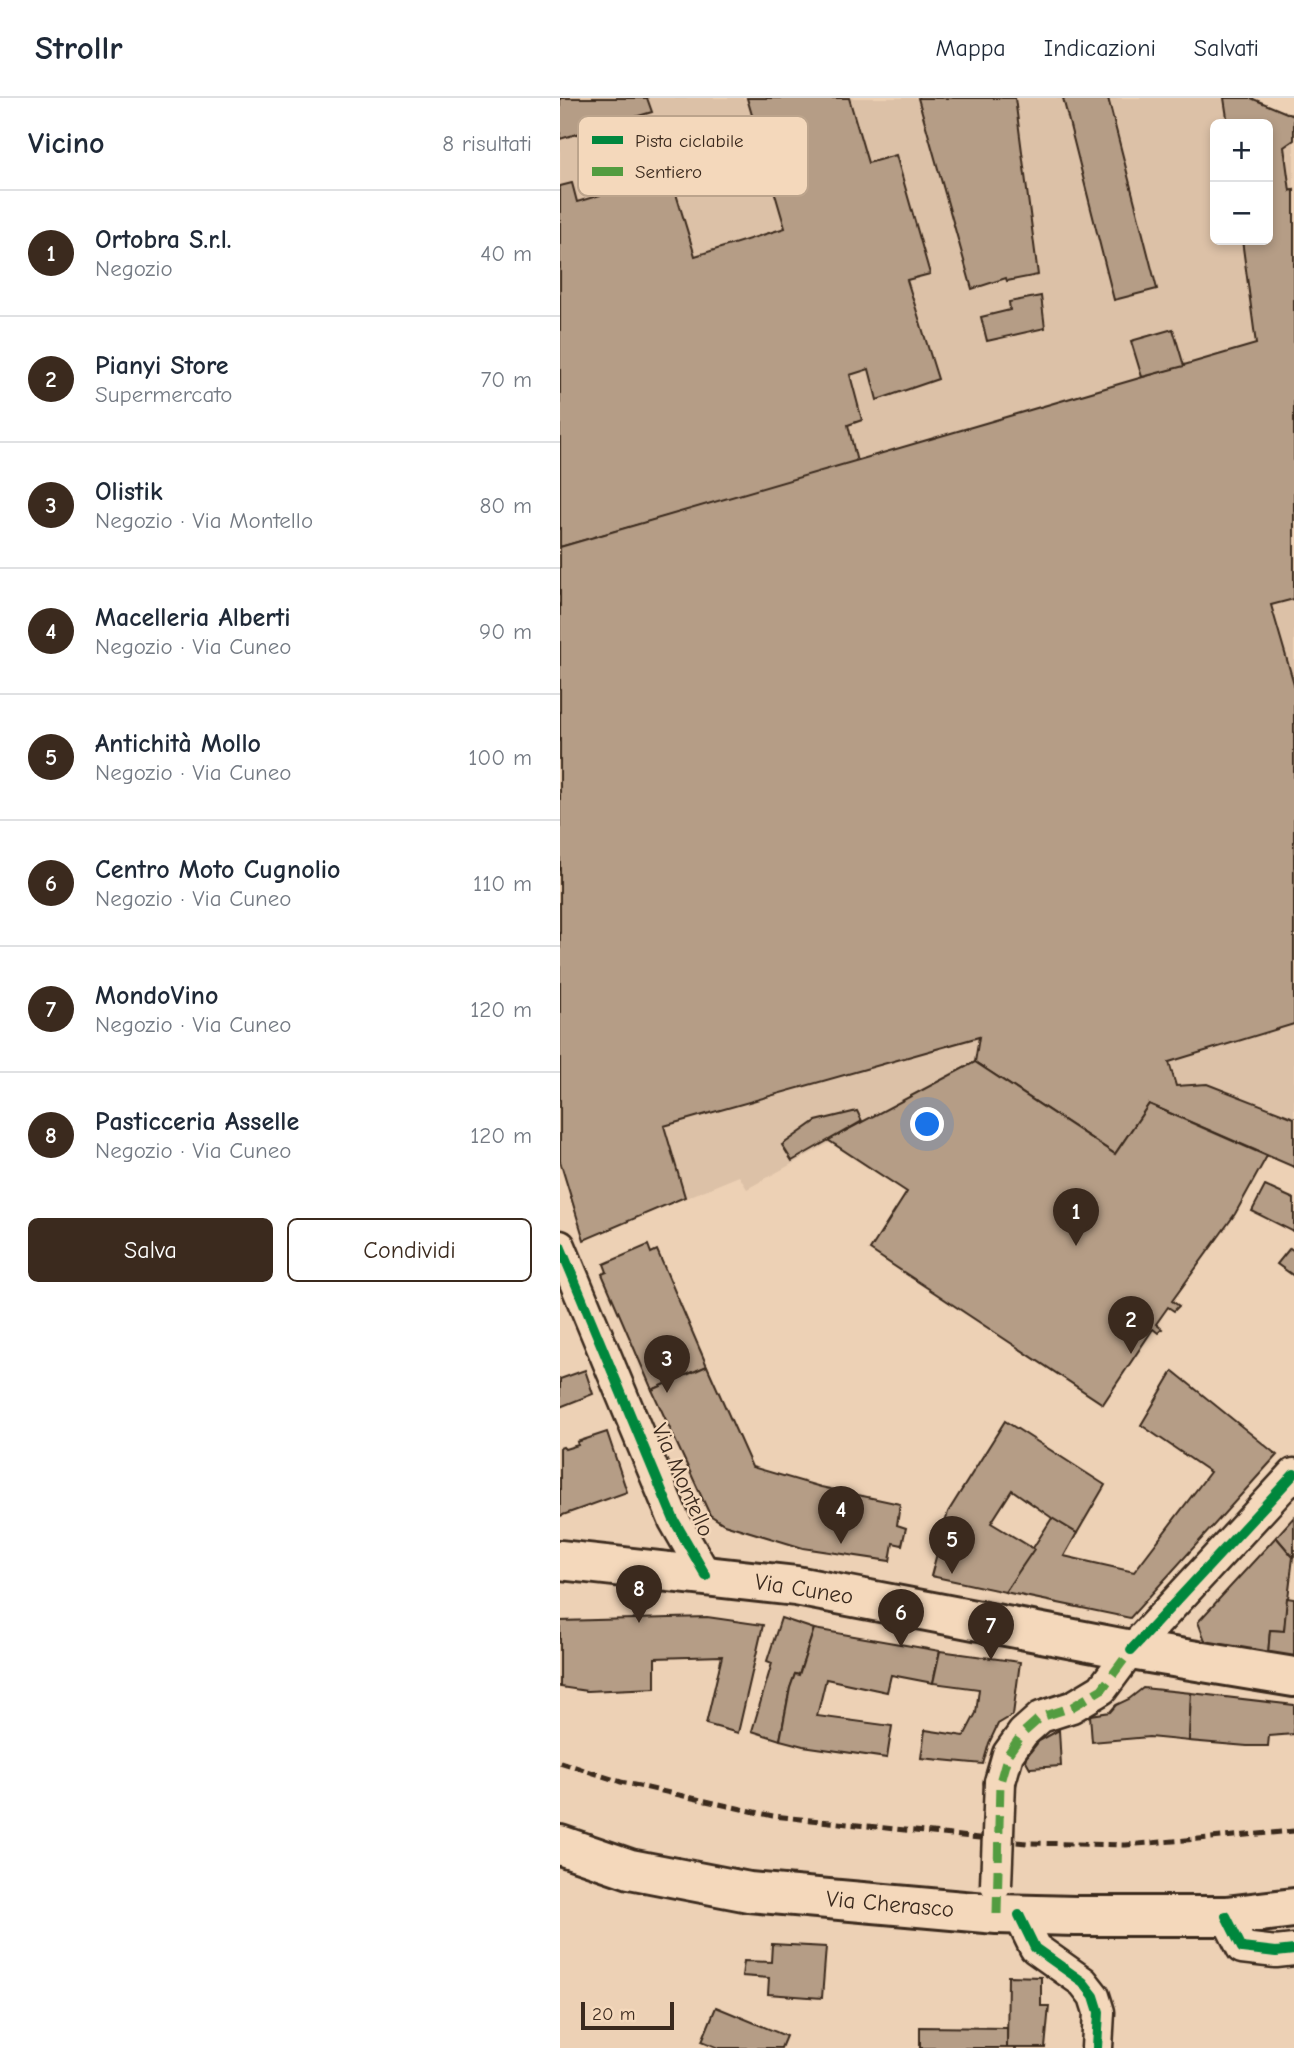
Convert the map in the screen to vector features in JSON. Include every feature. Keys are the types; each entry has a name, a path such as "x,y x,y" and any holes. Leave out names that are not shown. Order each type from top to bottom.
{"main road":[{"name":"Via Cuneo","path":"560,1560 796,1586 1294,1678"},
{"name":"Via Cherasco","path":"560,1845 630,1869 749,1892 1004,1905 1234,1932 1294,1908"}],"street":[{"name":"Via Montello","path":"560,1246 674,1520 706,1576"},
{"path":"1097,2048 1099,2012 1094,1996 1083,1982 1035,1948 1004,1905 1000,1782 1009,1754 1023,1733 1041,1717 1072,1707 1102,1689 1131,1650 1294,1474"},
{"path":"1234,1932 1276,1952 1294,1951"}],"shaded area":[{"path":"560,98 1251,98 1294,116 1294,1167 1149,1104 975,1062 747,1189 739,1176 584,1240 560,1161"}],"building":[{"path":"560,98 647,98 652,112 638,116 578,116 578,134 560,139"},
{"path":"747,98 849,98 868,163 896,155 930,274 907,280 938,379 877,400 869,369 850,375 862,420 848,425 857,462 560,547 560,186 572,183 577,202 597,196 677,196 695,256 785,228 776,196 808,196 808,116 752,116"},
{"path":"918,98 1015,98 1038,275 1007,281 1006,278 972,289"},
{"path":"1063,98 1108,98 1157,289 1114,300"},
{"path":"1224,98 1251,98 1294,116 1294,140 1284,147 1290,191 1294,189 1294,599 1271,605 1294,684 1294,1024 1169,1062 1176,1086 1207,1084 1294,1118 1294,1167 1149,1104 1115,1154 975,1062 979,1037 664,1126 685,1197 584,1240 560,1161 560,547 1256,344 1243,245 1273,245 1273,119 1227,119"},
{"path":"1041,296 1045,328 987,341 981,317 1010,310 1009,302"},
{"path":"1173,329 1184,366 1142,377 1131,341"},
{"path":"975,1062 1115,1154 1149,1104 1267,1156 1235,1214 1172,1301 1179,1306 1174,1311 1168,1307 1156,1324 1162,1329 1158,1333 1153,1329 1103,1404 870,1250 907,1192 828,1140"},
{"path":"857,1111 862,1121 792,1161 782,1145 816,1121"},
{"path":"1265,1186 1294,1199 1294,1232 1252,1211"},
{"path":"648,1245 651,1253 657,1250 707,1366 652,1390 602,1274 607,1272 604,1264"},
{"path":"1290,1248 1294,1251 1294,1276 1277,1264"},
{"path":"707,1366 752,1467 821,1487 900,1504 897,1525 906,1528 902,1545 893,1543 890,1561 803,1548 724,1524 710,1515 652,1390"},
{"path":"585,1370 593,1394 560,1407 560,1379"},
{"path":"1173,1371 1277,1455 1130,1618 1005,1592 1052,1518 1077,1533 1064,1556 1134,1572 1210,1472 1141,1425"},
{"path":"1005,1421 1105,1485 1077,1533 1012,1490 991,1523 1034,1549 1005,1592 931,1576 948,1512"},
{"path":"607,1432 627,1492 560,1516 560,1448 578,1445 577,1442"},
{"path":"1294,1517 1294,1556 1293,1557 1276,1537"},
{"path":"1276,1537 1293,1557 1284,1631 1270,1630 1268,1655 1206,1643 1198,1622"},
{"path":"1287,1598 1294,1599 1294,1658 1268,1655 1270,1630 1284,1631"},
{"path":"707,1617 763,1625 738,1733 706,1724 722,1656 655,1658 655,1688 587,1691 560,1687 560,1621"},
{"path":"781,1618 814,1629 799,1675 795,1674 790,1688 780,1740 752,1731 772,1663 767,1661"},
{"path":"814,1629 940,1651 933,1683 891,1675 887,1692 826,1679 817,1716 892,1726 887,1758 803,1746 780,1740 790,1688 795,1674 799,1675"},
{"path":"940,1651 1020,1662 1013,1715 998,1724 983,1764 921,1758 925,1730 964,1736 976,1713 979,1689 933,1683"},
{"path":"1143,1688 1191,1693 1189,1741 1149,1737 1092,1742 1090,1715 1110,1712 1116,1705"},
{"path":"1191,1693 1294,1705 1294,1734 1269,1736 1268,1746 1189,1741"},
{"path":"1059,1730 1061,1766 1030,1768 1025,1759 1039,1741"},
{"path":"772,1944 826,1947 822,1998 768,1994 769,1978 742,1976 744,1961 771,1962"},
{"path":"1008,1976 1041,1977 1041,2006 1049,2006 1045,2048 1007,2048"},
{"path":"716,2007 786,2036 781,2048 719,2048 702,2041"},
{"path":"920,2027 1007,2028 1007,2048 920,2048"}],"railway":[{"path":"560,1762 621,1782 773,1816 1027,1843 1126,1845 1294,1831"}],"marked path":[{"path":"997,1914 1000,1782 1008,1754 1023,1733 1041,1717 1072,1707 1102,1689 1131,1650"}],"cycle path":[{"path":"560,1246 674,1520 706,1576"},
{"path":"1131,1650 1294,1474"},
{"path":"1019,1915 1035,1948 1083,1982 1094,1996 1099,2012 1097,2048"},
{"path":"1226,1916 1242,1948 1276,1952 1294,1950"}],"place":[{"name":"Ortobra S.r.l.","path":"1076,1246"},
{"name":"Pianyi Store","path":"1131,1354"},
{"name":"Olistik","path":"667,1393"},
{"name":"Macelleria Alberti","path":"841,1544"},
{"name":"Antichità Mollo","path":"952,1574"},
{"name":"Pasticceria Asselle","path":"639,1623"},
{"name":"Centro Moto Cugnolio","path":"901,1647"},
{"name":"MondoVino","path":"991,1660"}]}
